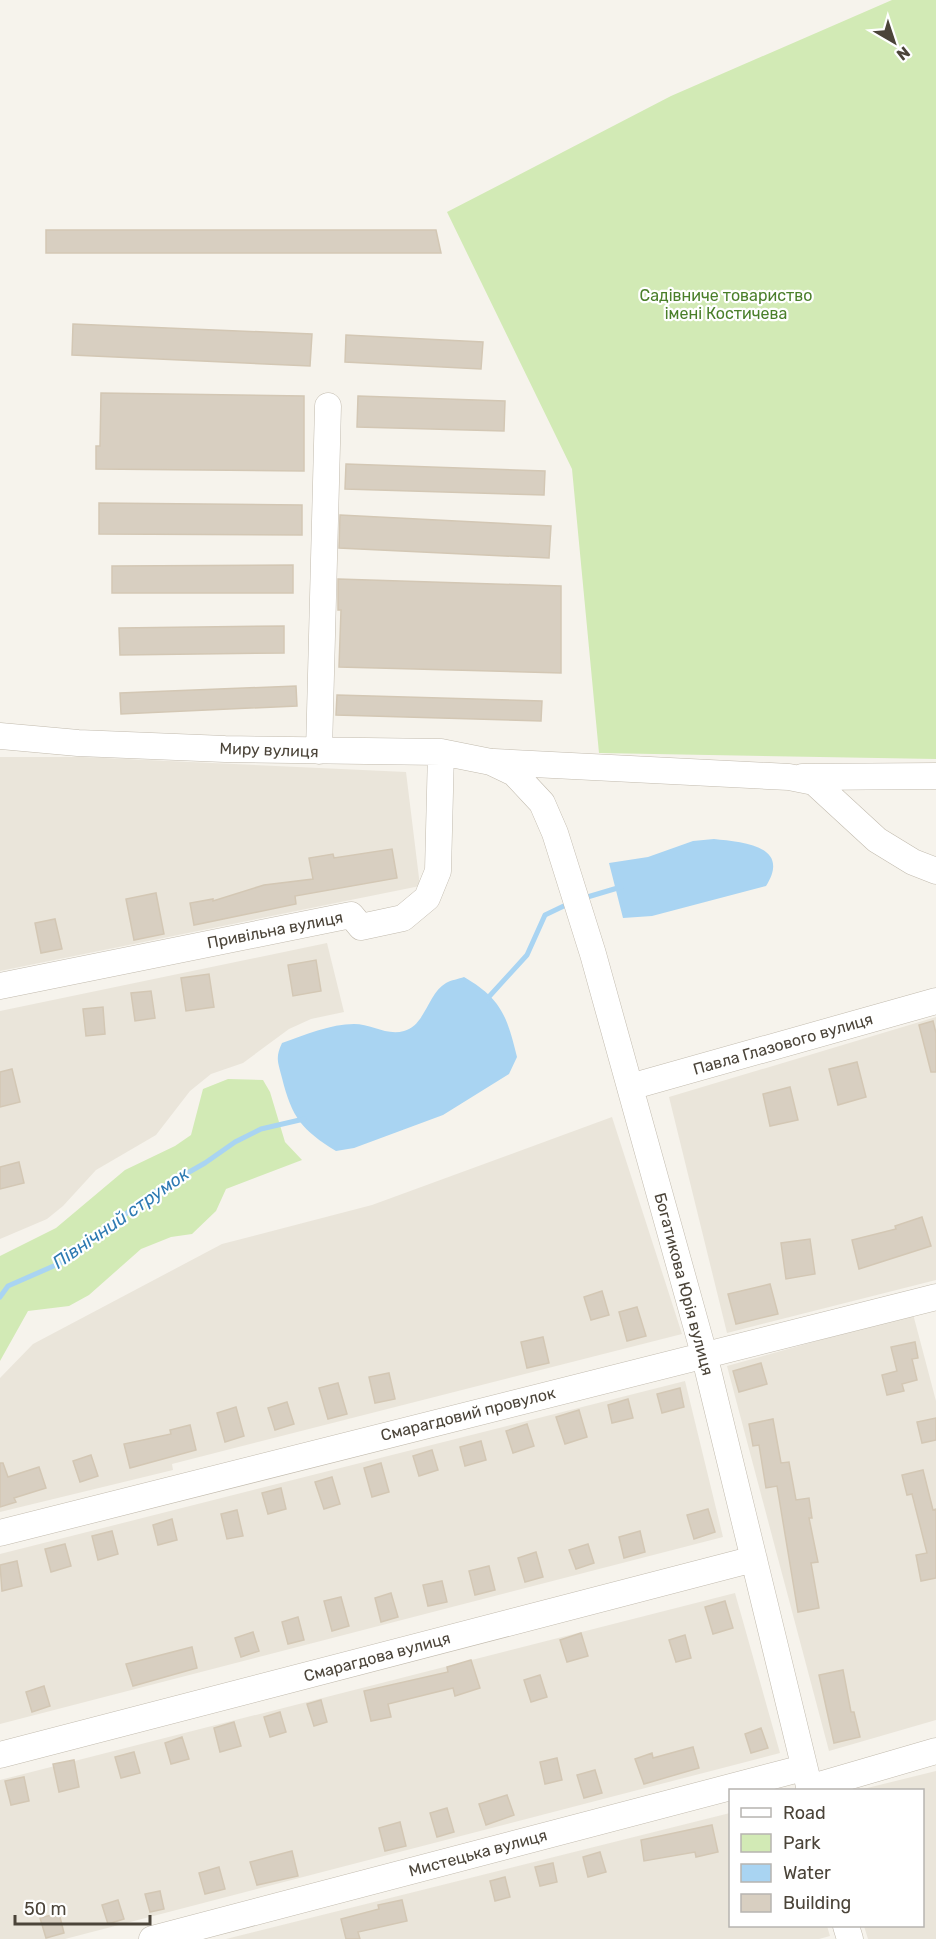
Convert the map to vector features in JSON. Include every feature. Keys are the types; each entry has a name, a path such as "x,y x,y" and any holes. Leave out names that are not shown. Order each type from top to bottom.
{"street":[{"path":"319,751 328,406"},
{"name":"Миру вулиця","path":"0,736 78,743 319,751 441,752 491,762 514,773 530,788"},
{"name":"Привільна вулиця","path":"0,986 351,915 361,927 403,918 427,898 438,871 441,752"},
{"path":"491,762 789,777 936,777"},
{"path":"789,777 814,782 877,840 913,862 936,870"},
{"name":"Богатикова Юрія вулиця","path":"530,788 542,803 555,833 593,954 704,1354 807,1782"},
{"name":"Павла Глазового вулиця","path":"630,1087 936,1000"},
{"name":"Смарагдовий провулок","path":"0,1533 704,1354 936,1298"},
{"name":"Смарагдова вулиця","path":"0,1755 754,1559"},
{"name":"Мистецька вулиця","path":"778,1789 936,1751"},
{"name":"Мистецька вулиця","path":"152,1939 729,1801"}],"shaded area":[{"path":"0,757 83,757 406,772 420,886 0,971"},
{"path":"327,943 344,1012 311,1019 289,1029 243,1063 211,1074 190,1091 156,1135 96,1170 63,1206 47,1219 0,1239 0,1011"},
{"path":"936,1017 936,1280 727,1333 669,1097"},
{"path":"612,1117 682,1334 172,1464 173,1470 0,1512 0,1378 33,1344 222,1244 372,1205"},
{"path":"913,1314 936,1401 936,1720 829,1751 727,1366"},
{"path":"685,1381 723,1537 0,1724 0,1554"},
{"path":"735,1593 780,1753 65,1939 0,1939 0,1780"},
{"path":"936,1771 936,1939 868,1939 864,1927 924,1927 924,1789 863,1789"},
{"path":"729,1813 729,1927 827,1927 830,1936 819,1939 226,1939"}],"green space":[{"name":"Садівниче товариство імені Костичева","path":"892,0 936,0 936,759 599,753 572,469 447,212 671,96"},
{"path":"228,1079 263,1080 270,1092 285,1142 302,1160 226,1189 216,1211 192,1234 171,1237 141,1249 89,1295 69,1306 28,1311 0,1361 0,1256 56,1228 125,1170 175,1146 191,1135 203,1089"}],"water":[{"path":"714,839 749,844 768,854 773,862 772,872 766,886 652,916 623,918 609,863 648,857 693,841"},
{"path":"464,977 495,1001 506,1020 517,1057 509,1074 443,1115 354,1148 336,1151 300,1122 290,1103 279,1068 278,1053 282,1043 345,1024 391,1032 404,1031 417,1023 440,988 448,982"}],"building":[{"path":"46,230 436,230 441,253 46,253"},
{"path":"73,324 312,334 310,366 72,355"},
{"path":"346,335 483,342 481,369 345,362"},
{"path":"101,393 304,396 304,471 96,469 96,446 100,446"},
{"path":"358,396 505,401 504,431 357,427"},
{"path":"346,464 545,471 544,495 345,489"},
{"path":"99,503 302,505 302,535 99,534"},
{"path":"340,515 551,526 549,558 339,548"},
{"path":"293,565 293,593 112,593 112,566"},
{"path":"338,579 561,586 561,673 339,667 341,610 338,610"},
{"path":"284,626 284,653 120,655 119,628"},
{"path":"296,686 297,706 121,714 120,693"},
{"path":"337,695 542,701 541,721 336,715"},
{"path":"392,849 397,878 295,896 296,904 194,925 190,903 213,899 213,901 264,885 313,879 309,858 333,854 334,858"},
{"path":"156,893 164,934 134,940 126,899"},
{"path":"55,919 62,949 41,953 35,923"},
{"path":"316,960 321,991 293,996 288,965"},
{"path":"209,974 214,1007 186,1011 181,978"},
{"path":"151,991 155,1018 135,1021 131,993"},
{"path":"103,1007 105,1034 86,1036 83,1009"},
{"path":"933,1021 936,1033 936,1072 931,1072 919,1025"},
{"path":"857,1062 866,1097 838,1105 829,1069"},
{"path":"12,1069 20,1102 0,1107 0,1072"},
{"path":"790,1087 798,1120 770,1126 763,1094"},
{"path":"19,1162 24,1183 0,1189 0,1167"},
{"path":"922,1217 931,1246 859,1269 852,1240 896,1229 895,1226"},
{"path":"810,1239 815,1274 786,1279 781,1243"},
{"path":"770,1284 778,1314 736,1324 728,1294"},
{"path":"602,1291 609,1315 591,1320 584,1297"},
{"path":"637,1307 646,1336 627,1341 619,1312"},
{"path":"543,1337 549,1363 527,1368 521,1342"},
{"path":"915,1342 918,1358 912,1359 917,1380 902,1384 904,1391 887,1395 882,1375 897,1371 891,1347"},
{"path":"761,1363 767,1384 739,1392 733,1371"},
{"path":"389,1373 395,1399 375,1403 369,1377"},
{"path":"338,1383 347,1414 328,1419 319,1388"},
{"path":"680,1388 684,1407 662,1413 657,1394"},
{"path":"628,1399 633,1418 612,1423 608,1405"},
{"path":"287,1402 294,1424 275,1430 268,1408"},
{"path":"236,1407 244,1436 225,1442 217,1413"},
{"path":"579,1410 587,1437 565,1444 556,1417"},
{"path":"936,1418 936,1440 922,1443 917,1422"},
{"path":"773,1419 781,1463 789,1462 796,1500 809,1498 812,1518 809,1518 818,1562 811,1563 819,1608 798,1612 777,1486 766,1488 759,1445 753,1446 749,1424"},
{"path":"527,1424 534,1446 513,1453 506,1431"},
{"path":"190,1425 196,1450 130,1468 124,1444 171,1434 170,1430"},
{"path":"481,1441 486,1460 465,1466 460,1447"},
{"path":"432,1450 438,1470 419,1476 413,1456"},
{"path":"91,1455 98,1476 80,1482 73,1461"},
{"path":"0,1463 3,1463 8,1477 39,1467 46,1488 14,1498 16,1502 0,1507"},
{"path":"381,1463 389,1492 372,1497 364,1468"},
{"path":"923,1470 933,1510 936,1509 936,1578 921,1581 916,1555 927,1553 912,1494 907,1495 902,1475"},
{"path":"332,1477 340,1504 324,1509 315,1482"},
{"path":"281,1488 286,1509 268,1514 262,1493"},
{"path":"708,1509 715,1532 694,1539 687,1515"},
{"path":"237,1510 243,1536 227,1539 221,1514"},
{"path":"172,1519 177,1540 158,1545 153,1525"},
{"path":"112,1531 118,1554 98,1560 92,1536"},
{"path":"640,1531 645,1552 624,1558 619,1537"},
{"path":"65,1544 71,1566 51,1572 45,1549"},
{"path":"588,1544 594,1563 576,1569 569,1550"},
{"path":"536,1552 543,1577 525,1582 518,1558"},
{"path":"17,1561 22,1586 2,1591 0,1565"},
{"path":"489,1566 495,1590 475,1595 469,1571"},
{"path":"442,1581 447,1602 428,1606 423,1585"},
{"path":"391,1593 398,1617 381,1622 375,1598"},
{"path":"341,1597 349,1626 332,1631 324,1601"},
{"path":"725,1601 733,1628 713,1634 705,1607"},
{"path":"298,1617 304,1640 288,1644 282,1622"},
{"path":"253,1632 259,1651 241,1657 235,1638"},
{"path":"581,1633 588,1656 567,1662 560,1640"},
{"path":"685,1635 691,1658 676,1662 669,1640"},
{"path":"192,1647 197,1668 133,1686 126,1664"},
{"path":"471,1660 480,1688 455,1696 453,1688 388,1704 391,1717 371,1721 364,1691 448,1672 447,1667"},
{"path":"843,1670 851,1712 854,1712 860,1737 834,1743 819,1675"},
{"path":"540,1675 547,1697 531,1702 524,1680"},
{"path":"44,1686 50,1706 32,1712 26,1692"},
{"path":"321,1700 327,1722 314,1726 307,1704"},
{"path":"280,1712 286,1732 270,1737 264,1717"},
{"path":"234,1722 241,1746 220,1752 214,1728"},
{"path":"761,1728 768,1748 751,1753 745,1734"},
{"path":"182,1737 189,1759 171,1764 165,1743"},
{"path":"693,1747 699,1768 644,1784 635,1759 652,1753 653,1758"},
{"path":"134,1752 140,1773 121,1778 115,1757"},
{"path":"557,1758 562,1780 545,1784 540,1762"},
{"path":"74,1760 79,1787 59,1792 53,1764"},
{"path":"595,1770 602,1793 584,1798 577,1775"},
{"path":"24,1777 29,1801 11,1805 5,1781"},
{"path":"507,1795 514,1815 486,1825 479,1804"},
{"path":"447,1808 454,1832 437,1837 430,1813"},
{"path":"400,1822 406,1846 385,1851 379,1828"},
{"path":"712,1825 718,1852 696,1857 695,1852 644,1861 641,1840"},
{"path":"292,1851 298,1876 257,1885 250,1862"},
{"path":"600,1852 606,1872 588,1877 583,1857"},
{"path":"553,1863 557,1882 540,1886 535,1867"},
{"path":"219,1867 225,1889 205,1894 199,1873"},
{"path":"505,1877 510,1897 495,1901 490,1881"},
{"path":"160,1891 164,1909 150,1912 145,1894"},
{"path":"118,1900 124,1919 108,1924 102,1905"},
{"path":"402,1900 407,1921 358,1932 360,1939 346,1939 341,1919 379,1909 378,1905"},
{"path":"59,1913 64,1933 46,1938 40,1918"}],"waterway":[{"name":"Північний струмок","path":"584,898 621,887"},
{"name":"Північний струмок","path":"486,1000 527,955 545,915 570,903"},
{"name":"Північний струмок","path":"0,1297 8,1286 65,1261 154,1192 205,1163 235,1142 261,1129 304,1119"}]}
